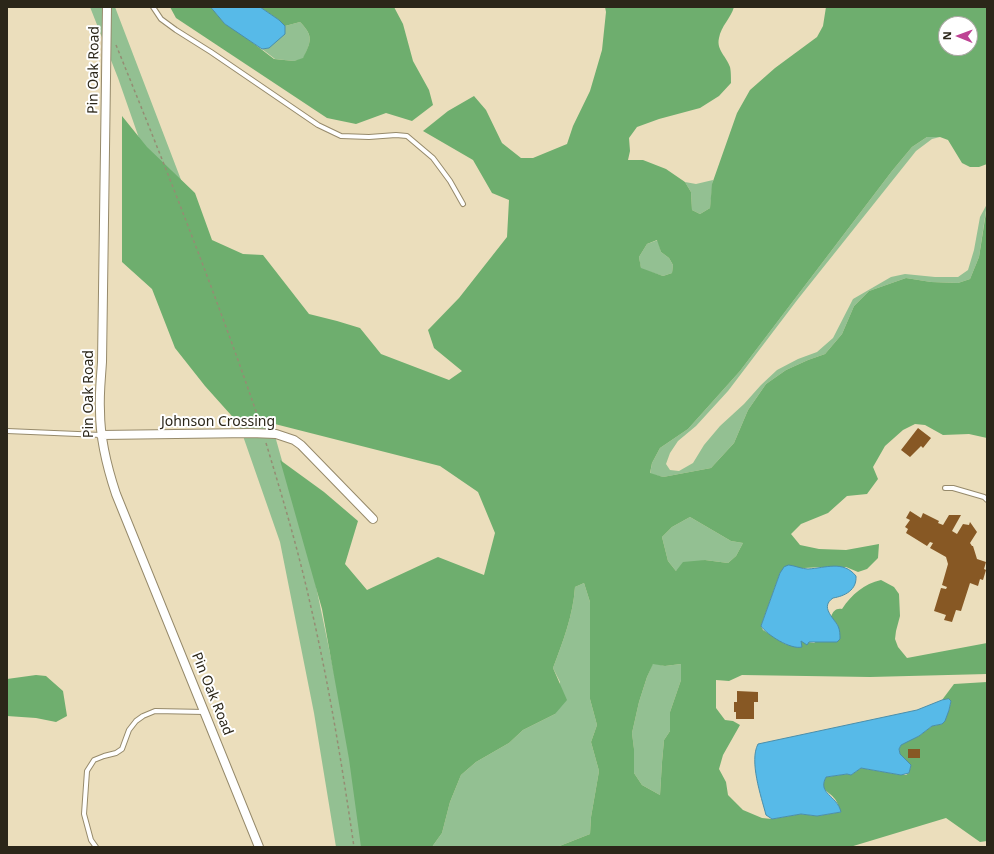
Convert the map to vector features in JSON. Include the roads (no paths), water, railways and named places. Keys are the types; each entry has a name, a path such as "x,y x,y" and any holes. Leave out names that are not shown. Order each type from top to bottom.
{"street":[{"name":"Pin Oak Road","path":"107,7 100,412 101,435 108,468 116,494 259,847"},
{"name":"Johnson Crossing","path":"101,435 257,433 276,434 286,437 301,445 373,519"}],"lane":[{"path":"153,7 161,18 176,30 318,125 341,136 407,136 433,158 450,181 463,204"},
{"path":"7,431 101,435"},
{"path":"945,488 953,488 984,497 987,500"},
{"path":"96,847 91,840 84,814 87,771 94,760 116,753 122,748 129,730 136,720 143,716 155,711 205,712"}],"water":[{"path":"211,7 260,7 285,26 285,34 269,48 262,49 225,24"},
{"path":"789,565 803,569 840,566 851,571 856,576 855,585 849,592 829,601 829,612 838,626 840,634 840,639 837,642 809,642 807,645 801,641 802,647 792,646 768,634 761,626 780,573 784,567"},
{"path":"949,699 951,701 949,710 945,721 942,724 932,726 919,736 901,745 899,749 900,754 911,765 909,773 901,775 861,768 851,775 847,774 826,777 824,787 839,806 841,812 817,816 801,814 772,819 766,815 755,769 758,744 917,710 942,700"}]}
